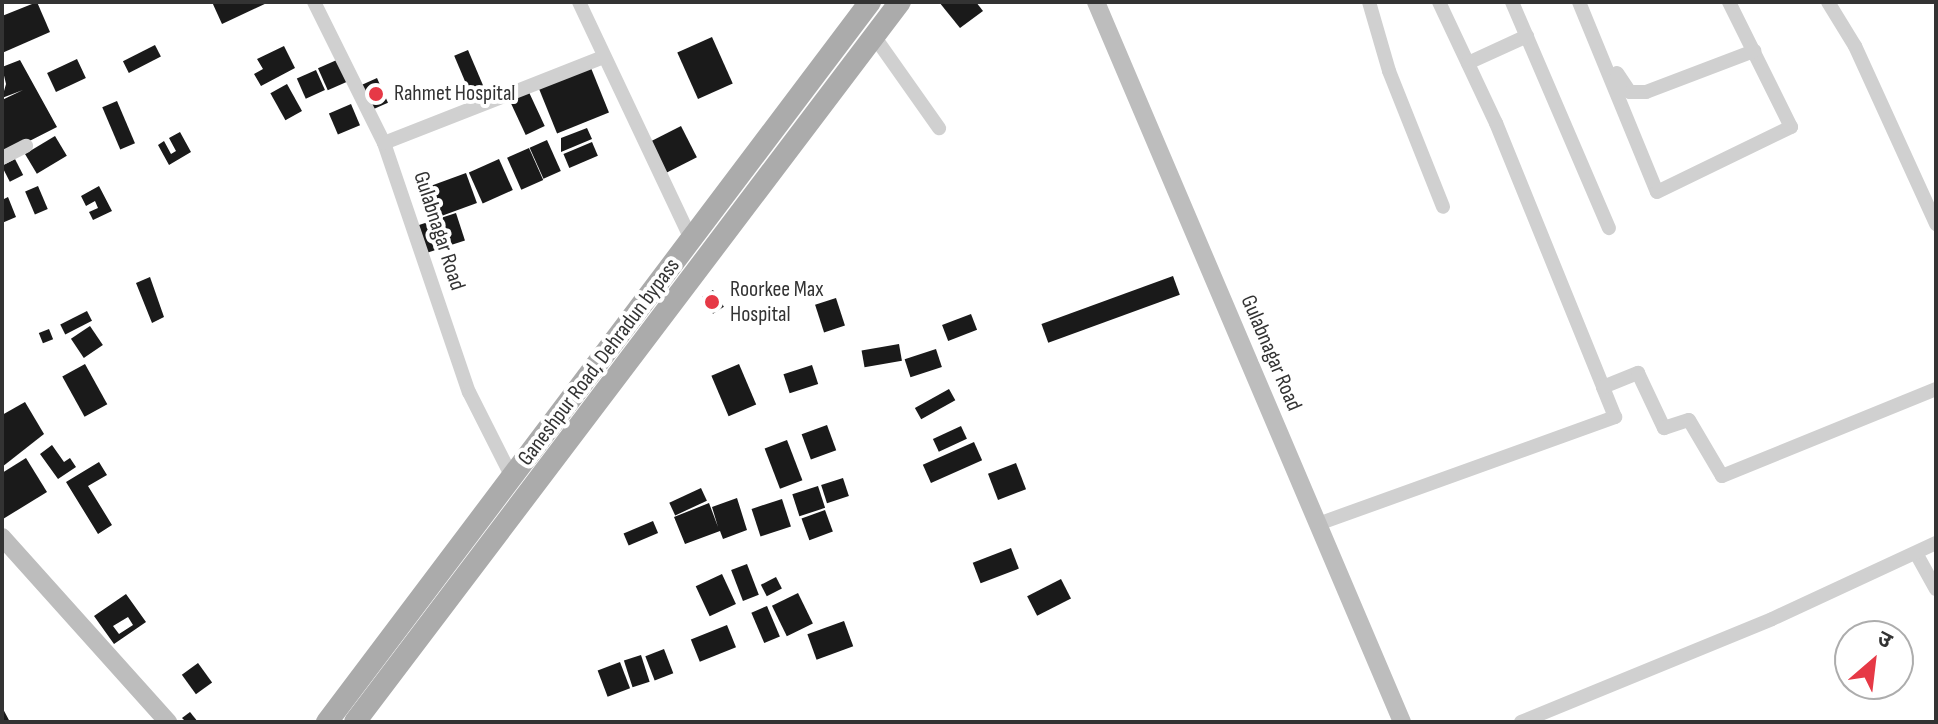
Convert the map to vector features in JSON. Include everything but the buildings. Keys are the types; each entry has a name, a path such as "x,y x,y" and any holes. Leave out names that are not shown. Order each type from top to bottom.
{"main road":[{"name":"Ganeshpur Road, Dehradun bypass","path":"327,722 870,2"},
{"path":"355,722 900,2"},
{"name":"Gulabnagar Road","path":"1096,2 1402,722"},
{"path":"2,537 168,722"}],"street":[{"name":"Gulabnagar Road","path":"314,2 384,143 469,392 512,477"},
{"path":"579,2 692,241"},
{"path":"1369,2 1389,71 1443,207"},
{"path":"1318,524 1615,417 1468,63 1439,2"},
{"path":"1512,2 1609,228"},
{"path":"1579,2 1605,57 1657,192 1791,127 1729,2"},
{"path":"1828,2 1855,46 1936,226 1936,235"},
{"path":"874,36 939,128"},
{"path":"1468,63 1527,36"},
{"path":"1605,57 1630,92 1646,92 1754,51"},
{"path":"384,143 604,57"},
{"path":"2,158 26,146"},
{"path":"1603,387 1638,373 1664,428 1689,420 1722,476 1936,389"},
{"path":"1521,722 1917,555 1936,543"},
{"path":"1917,555 1936,589"}],"place":[{"name":"Rahmet Hospital","path":"376,94"},
{"name":"Roorkee Max Hospital","path":"712,302"}]}
